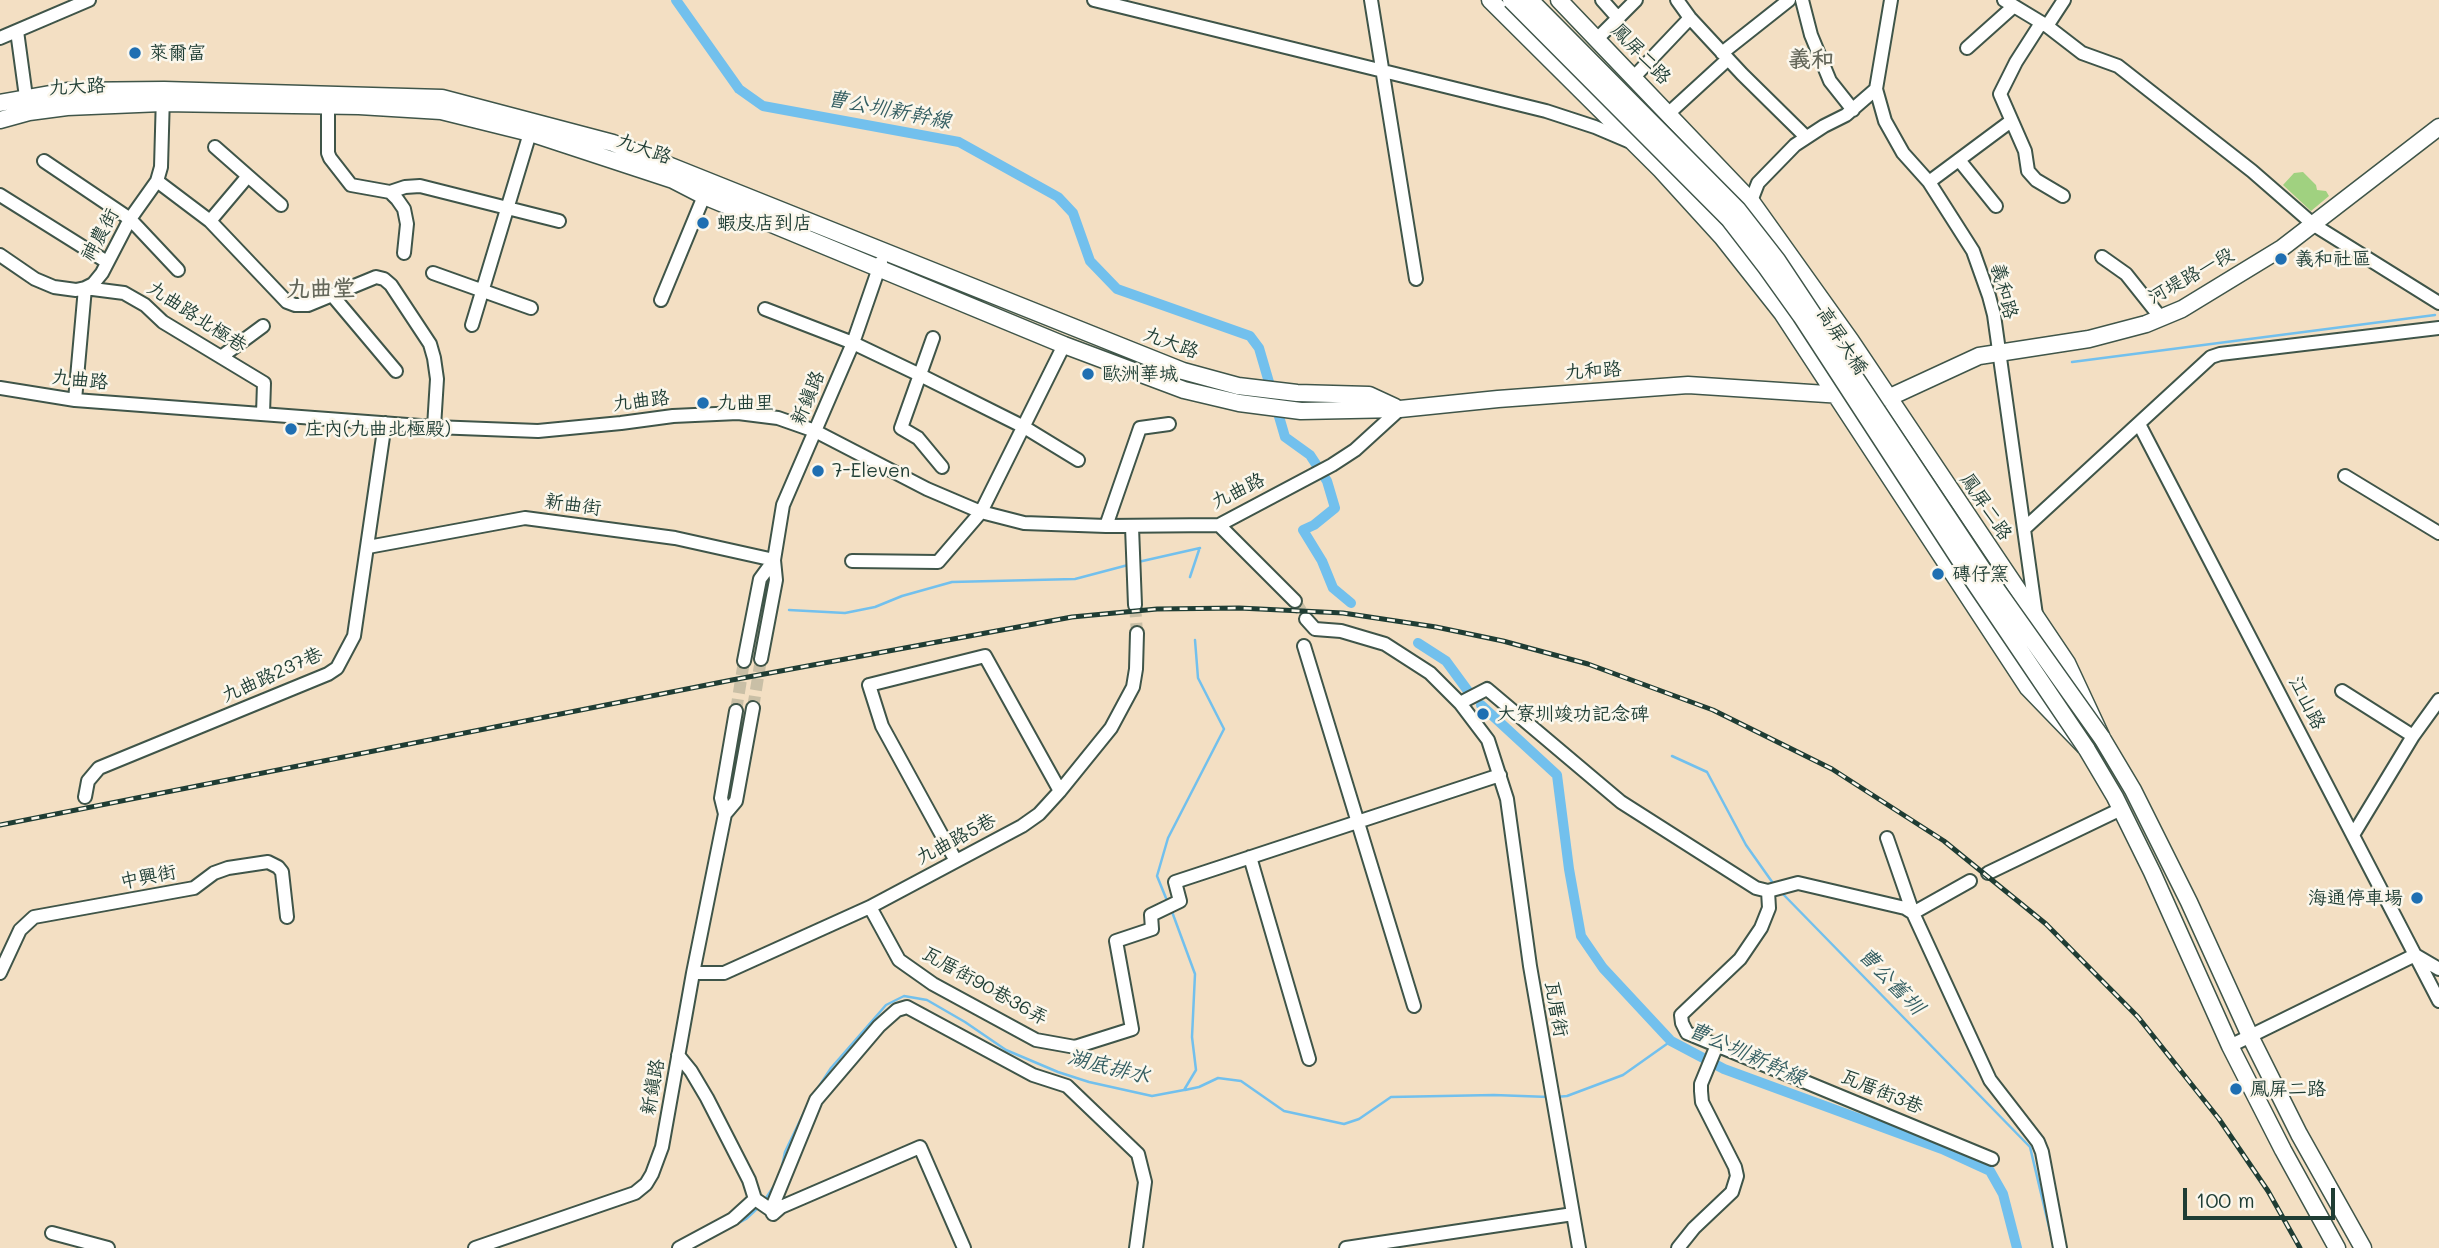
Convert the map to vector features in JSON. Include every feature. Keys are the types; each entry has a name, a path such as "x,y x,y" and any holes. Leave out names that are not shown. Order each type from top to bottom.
{"main road":[{"path":"1490,0 1634,144 1721,237 1782,313 2028,688 2086,748 2121,809 2152,872 2230,1046 2337,1248"},
{"name":"高屏大橋","path":"1511,0 1729,219 1766,267 2086,748"},
{"name":"高屏大橋","path":"1530,0 1738,210 1777,260 1987,576 2102,738"},
{"name":"鳳屏二路","path":"1559,0 1751,201 1888,397 2067,663 2102,738 2133,790 2189,902 2251,1038 2299,1134 2363,1248"},
{"name":"九大路","path":"0,103 67,91 441,111 530,133 673,180 704,196 1064,345 1184,390 1239,394"},
{"name":"九大路","path":"0,120 29,112 163,97 442,98 613,143 1239,394"},
{"name":"河堤路一段","path":"1888,397 1979,356 2090,339 2146,324 2182,309 2314,225 2439,127"},
{"name":"九和路","path":"1239,394 1301,411 1401,410 1498,399 1688,385 1888,397"},
{"path":"1239,394 1369,395 1401,410"}],"street":[{"path":"0,38 89,0"},
{"path":"1094,0 1546,111 1595,127 1634,144"},
{"path":"1371,0 1416,279"},
{"path":"1602,0 1618,18"},
{"path":"1597,39 1636,0"},
{"path":"1677,0 1725,56 1806,137"},
{"path":"1669,113 1725,56 1789,0"},
{"path":"1802,0 1811,35 1830,81 1853,110"},
{"name":"義和路","path":"1891,0 1876,89 1885,121 1903,153 1929,182 1973,251 1994,315 2036,619"},
{"path":"2063,196 2036,180 2028,171 2025,151 2000,94 2016,62 2064,0"},
{"path":"1967,48 2009,3 2082,53 2118,66 2314,225 2439,303"},
{"path":"1634,77 1690,18"},
{"path":"17,31 26,97"},
{"path":"1721,237 1751,201 1758,183 1795,145 1853,110 1876,89"},
{"path":"163,97 161,167 158,181 210,221 287,302 308,305 376,277 391,285 430,344 437,379 434,427"},
{"path":"328,105 328,153 351,185 390,192 420,186 559,221"},
{"path":"1929,182 2011,121"},
{"path":"472,325 530,133"},
{"path":"215,147 281,205"},
{"path":"1959,160 1996,206"},
{"path":"44,161 130,219 178,270"},
{"path":"210,221 248,176"},
{"name":"神農街","path":"75,400 85,288 93,284 130,219 158,181"},
{"path":"390,192 404,209 407,224 404,253"},
{"path":"0,195 107,262"},
{"path":"661,300 704,196"},
{"name":"新鎮路","path":"761,659 776,580 774,560 783,505 853,343 885,252"},
{"name":"九曲路北極巷","path":"0,255 35,279 54,287 124,293 145,305 163,322 264,383 263,414"},
{"path":"2102,257 2126,274 2161,318"},
{"path":"433,273 531,309"},
{"path":"332,295 396,371"},
{"path":"765,309 853,343 920,375 1024,426 1078,460"},
{"path":"221,357 264,326"},
{"path":"2025,528 2211,357 2439,328"},
{"path":"933,338 901,428 918,438 942,467"},
{"path":"852,561 938,562 981,512 1064,345"},
{"name":"九曲路","path":"0,388 75,400 434,427 538,430 674,416 738,413 778,418 815,431 927,489 981,512 1024,523 1132,527 1219,525 1332,465 1401,410"},
{"name":"九曲路237巷","path":"85,797 88,781 99,768 337,668 354,636 385,423"},
{"path":"1106,526 1140,428 1169,424"},
{"name":"江山路","path":"2139,424 2439,1000"},
{"path":"2345,476 2439,533"},
{"name":"新曲街","path":"368,547 525,518 675,538 774,560"},
{"path":"1219,525 1295,601"},
{"path":"1132,527 1135,605"},
{"name":"新鎮路","path":"744,661 760,579 774,560"},
{"name":"瓦厝街","path":"1306,619 1315,629 1341,631 1385,644 1430,673 1460,703 1488,740 1507,799 1530,966 1579,1248"},
{"name":"九曲路5巷","path":"693,973 724,973 870,907 1039,814 1111,728 1133,687 1137,633"},
{"path":"1304,646 1414,1006"},
{"path":"956,861 882,726 869,685 985,656 1060,791"},
{"path":"1460,703 1487,689 1620,802 1756,888 1771,890 1798,883 1905,908 1913,913"},
{"path":"2343,691 2413,736"},
{"path":"2353,835 2413,736 2439,700"},
{"name":"新鎮路","path":"725,814 736,801 753,708"},
{"name":"新鎮路","path":"475,1248 635,1193 646,1184 652,1174 662,1147 725,814 721,798 736,711"},
{"path":"1309,1059 1250,857 1500,775"},
{"path":"1988,873 2121,809"},
{"path":"1886,838 1913,913 1990,1080 2038,1142 2060,1248"},
{"name":"瓦厝街90巷36弄","path":"870,907 899,960 933,984 1036,1040 1075,1047 1132,1029 1116,940 1152,929 1151,915 1180,901 1175,882 1250,857"},
{"name":"中興街","path":"0,973 20,930 34,918 194,888 214,873 228,868 268,862 278,867 282,872 287,916"},
{"path":"1913,913 1970,880"},
{"name":"瓦厝街3巷","path":"1771,890 1769,908 1761,928 1740,959 1681,1015 1687,1033 1716,1048 1992,1159"},
{"path":"2230,1046 2415,955 2439,969"},
{"path":"771,1210 816,1100 879,1027 897,1010 907,1007 1032,1074 1067,1086 1138,1154 1145,1182 1136,1248"},
{"path":"1678,1248 1694,1228 1732,1192 1737,1176 1702,1102 1701,1084 1716,1048"},
{"path":"678,1055 707,1098 749,1181 755,1199 773,1214 781,1207 920,1147 964,1248"},
{"path":"679,1248 733,1219 755,1199"},
{"path":"1346,1248 1573,1214"},
{"path":"52,1233 108,1248"}],"green space":[{"path":"2303,172 2316,185 2317,190 2326,191 2329,196 2311,211 2283,185 2294,173"}],"waterway":[{"name":"曹公圳新幹線","path":"676,0 739,89 763,106 959,142 1058,197 1073,213 1090,261 1117,289 1250,336 1259,348 1285,437 1310,455 1327,481 1335,508 1314,525 1303,530 1322,561 1333,588 1351,603"},
{"path":"2072,362 2435,315"},
{"path":"1138,562 1200,548"},
{"name":"湖底排水","path":"1190,577 1199,550"},
{"path":"789,610 845,613 875,607 902,596 952,582 1075,579 1128,565"},
{"name":"湖底排水","path":"1168,903 1157,876 1168,838 1224,729 1198,678 1195,640"},
{"name":"曹公圳新幹線","path":"1418,643 1446,661 1468,691"},
{"name":"曹公圳新幹線","path":"1481,705 1557,775 1581,936 1603,968 1671,1041 1724,1069 1942,1149 1990,1171 2003,1194 2017,1248"},
{"name":"曹公舊圳","path":"1672,756 1707,772 1746,845 1775,886"},
{"name":"曹公舊圳","path":"1780,891 2030,1147 2054,1248"},
{"name":"湖底排水","path":"816,1091 831,1068 886,1005 904,996 927,1000 1006,1050 1058,1072 1152,1096 1184,1090 1196,1070 1192,1037 1195,974 1171,909"},
{"path":"1556,1097 1567,1096 1623,1075 1671,1041"},
{"path":"1185,1090 1218,1078 1241,1081 1284,1111 1344,1124 1359,1119 1391,1097 1549,1097"},
{"name":"湖底排水","path":"781,1171 785,1152 807,1106"},
{"name":"湖底排水","path":"764,1201 774,1186"},
{"name":"湖底排水","path":"694,1247 746,1219 760,1206"}],"tunnel":[{"path":"1295,601 1306,619"},
{"path":"1135,605 1137,633"},
{"path":"753,708 761,659"},
{"path":"736,711 744,661"}],"railway":[{"path":"0,825 732,680 1072,617 1157,609 1239,608 1343,613 1436,627 1503,641 1588,664 1713,710 1832,769 1944,841 2046,924 2138,1017 2219,1119 2268,1191 2300,1248"}],"place":[{"name":"萊爾富","path":"135,53"},
{"name":"蝦皮店到店","path":"703,223"},
{"name":"義和社區","path":"2281,259"},
{"name":"歐洲華城","path":"1088,374"},
{"name":"九曲里","path":"703,403"},
{"name":"庄內(九曲北極殿)","path":"291,429"},
{"name":"7-Eleven","path":"818,471"},
{"name":"磚仔窯","path":"1938,574"},
{"name":"大寮圳竣功記念碑","path":"1483,714"},
{"name":"海通停車場","path":"2417,898"},
{"name":"鳳屏二路","path":"2236,1089"}],"district":[{"name":"義和","path":"1811,60"},
{"name":"九曲堂","path":"321,289"}]}
